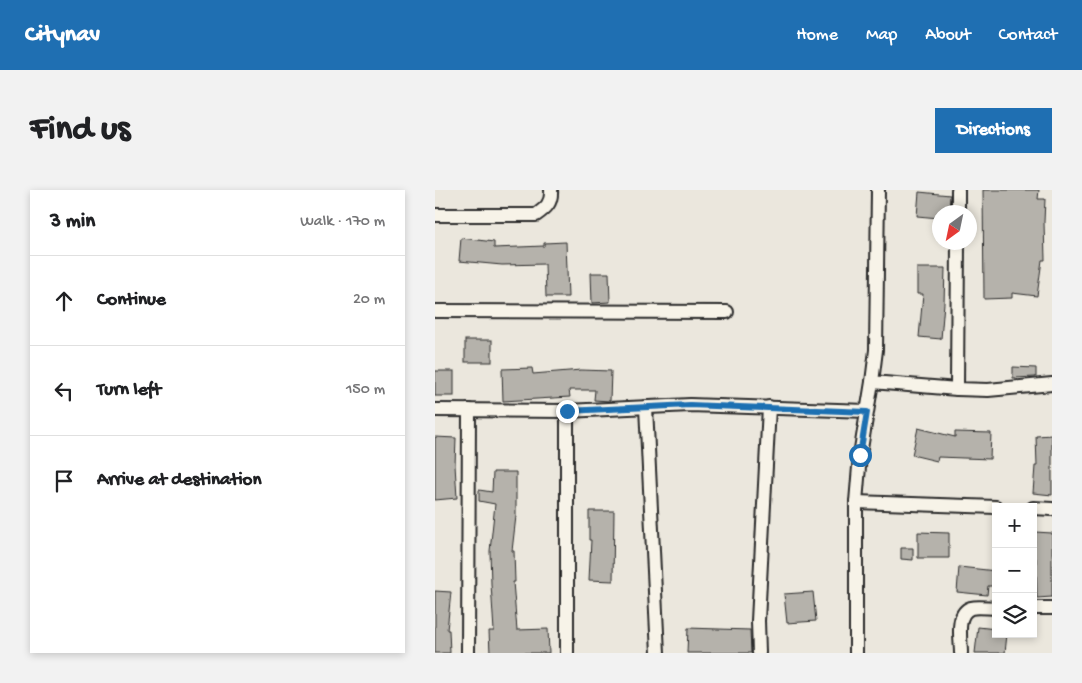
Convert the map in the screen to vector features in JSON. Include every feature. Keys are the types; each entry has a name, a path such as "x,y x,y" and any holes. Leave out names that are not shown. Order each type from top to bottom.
{"street":[{"path":"435,215 536,215 547,207 551,190"},
{"path":"856,653 856,502 860,455 872,382 875,350 878,190"},
{"path":"958,190 958,205"},
{"path":"957,389 958,250"},
{"path":"435,311 727,312"},
{"path":"872,382 987,390 1052,384"},
{"path":"435,410 567,411 690,405 867,412"},
{"path":"647,407 658,653"},
{"path":"759,653 759,611 769,407"},
{"path":"468,653 469,410"},
{"path":"567,411 567,653"},
{"path":"856,502 992,507"},
{"path":"1037,508 1052,509"},
{"path":"961,653 961,621 964,612 972,608 992,608"},
{"path":"1037,608 1052,608"}],"building":[{"path":"983,190 1039,190 1038,199 1045,199 1045,260 1042,260 1037,296 1012,293 1012,298 984,299"},
{"path":"919,192 950,195 949,205 932,205 932,217 917,216"},
{"path":"461,238 494,242 494,248 544,246 544,243 566,242 568,297 546,297 545,264 502,265 459,261"},
{"path":"917,268 945,268 941,339 919,337 923,294 917,294"},
{"path":"591,273 609,273 610,302 592,303"},
{"path":"465,340 492,340 492,362 465,362"},
{"path":"1013,367 1036,368 1036,377 1013,378"},
{"path":"532,368 533,374 581,370 611,371 610,401 594,400 595,390 569,390 570,397 503,401 502,369"},
{"path":"435,371 454,371 454,396 435,396"},
{"path":"918,428 955,437 955,432 991,433 990,459 938,457 937,461 912,455"},
{"path":"1052,435 1052,495 1033,493 1035,466 1037,466 1036,436"},
{"path":"435,437 456,438 457,498 435,500"},
{"path":"493,472 516,472 516,516 512,551 514,551 515,582 513,582 517,630 548,629 549,653 490,653 489,631 494,631 490,551 495,504 479,501 479,490 492,492"},
{"path":"589,511 614,511 613,581 589,580 591,540 589,540"},
{"path":"918,532 949,533 949,558 918,558"},
{"path":"1037,532 1052,533 1052,597 1037,598"},
{"path":"901,548 913,548 913,560 901,559"},
{"path":"959,567 992,571 992,586 988,586 987,595 957,592"},
{"path":"435,591 451,592 447,630 449,630 450,653 435,653"},
{"path":"813,592 816,621 787,623 784,594"},
{"path":"978,627 992,629 992,638 1007,638 1005,653 975,653"},
{"path":"688,628 750,630 751,653 687,653"}],"route":[{"path":"567,411 690,405 867,412 860,455"}]}
